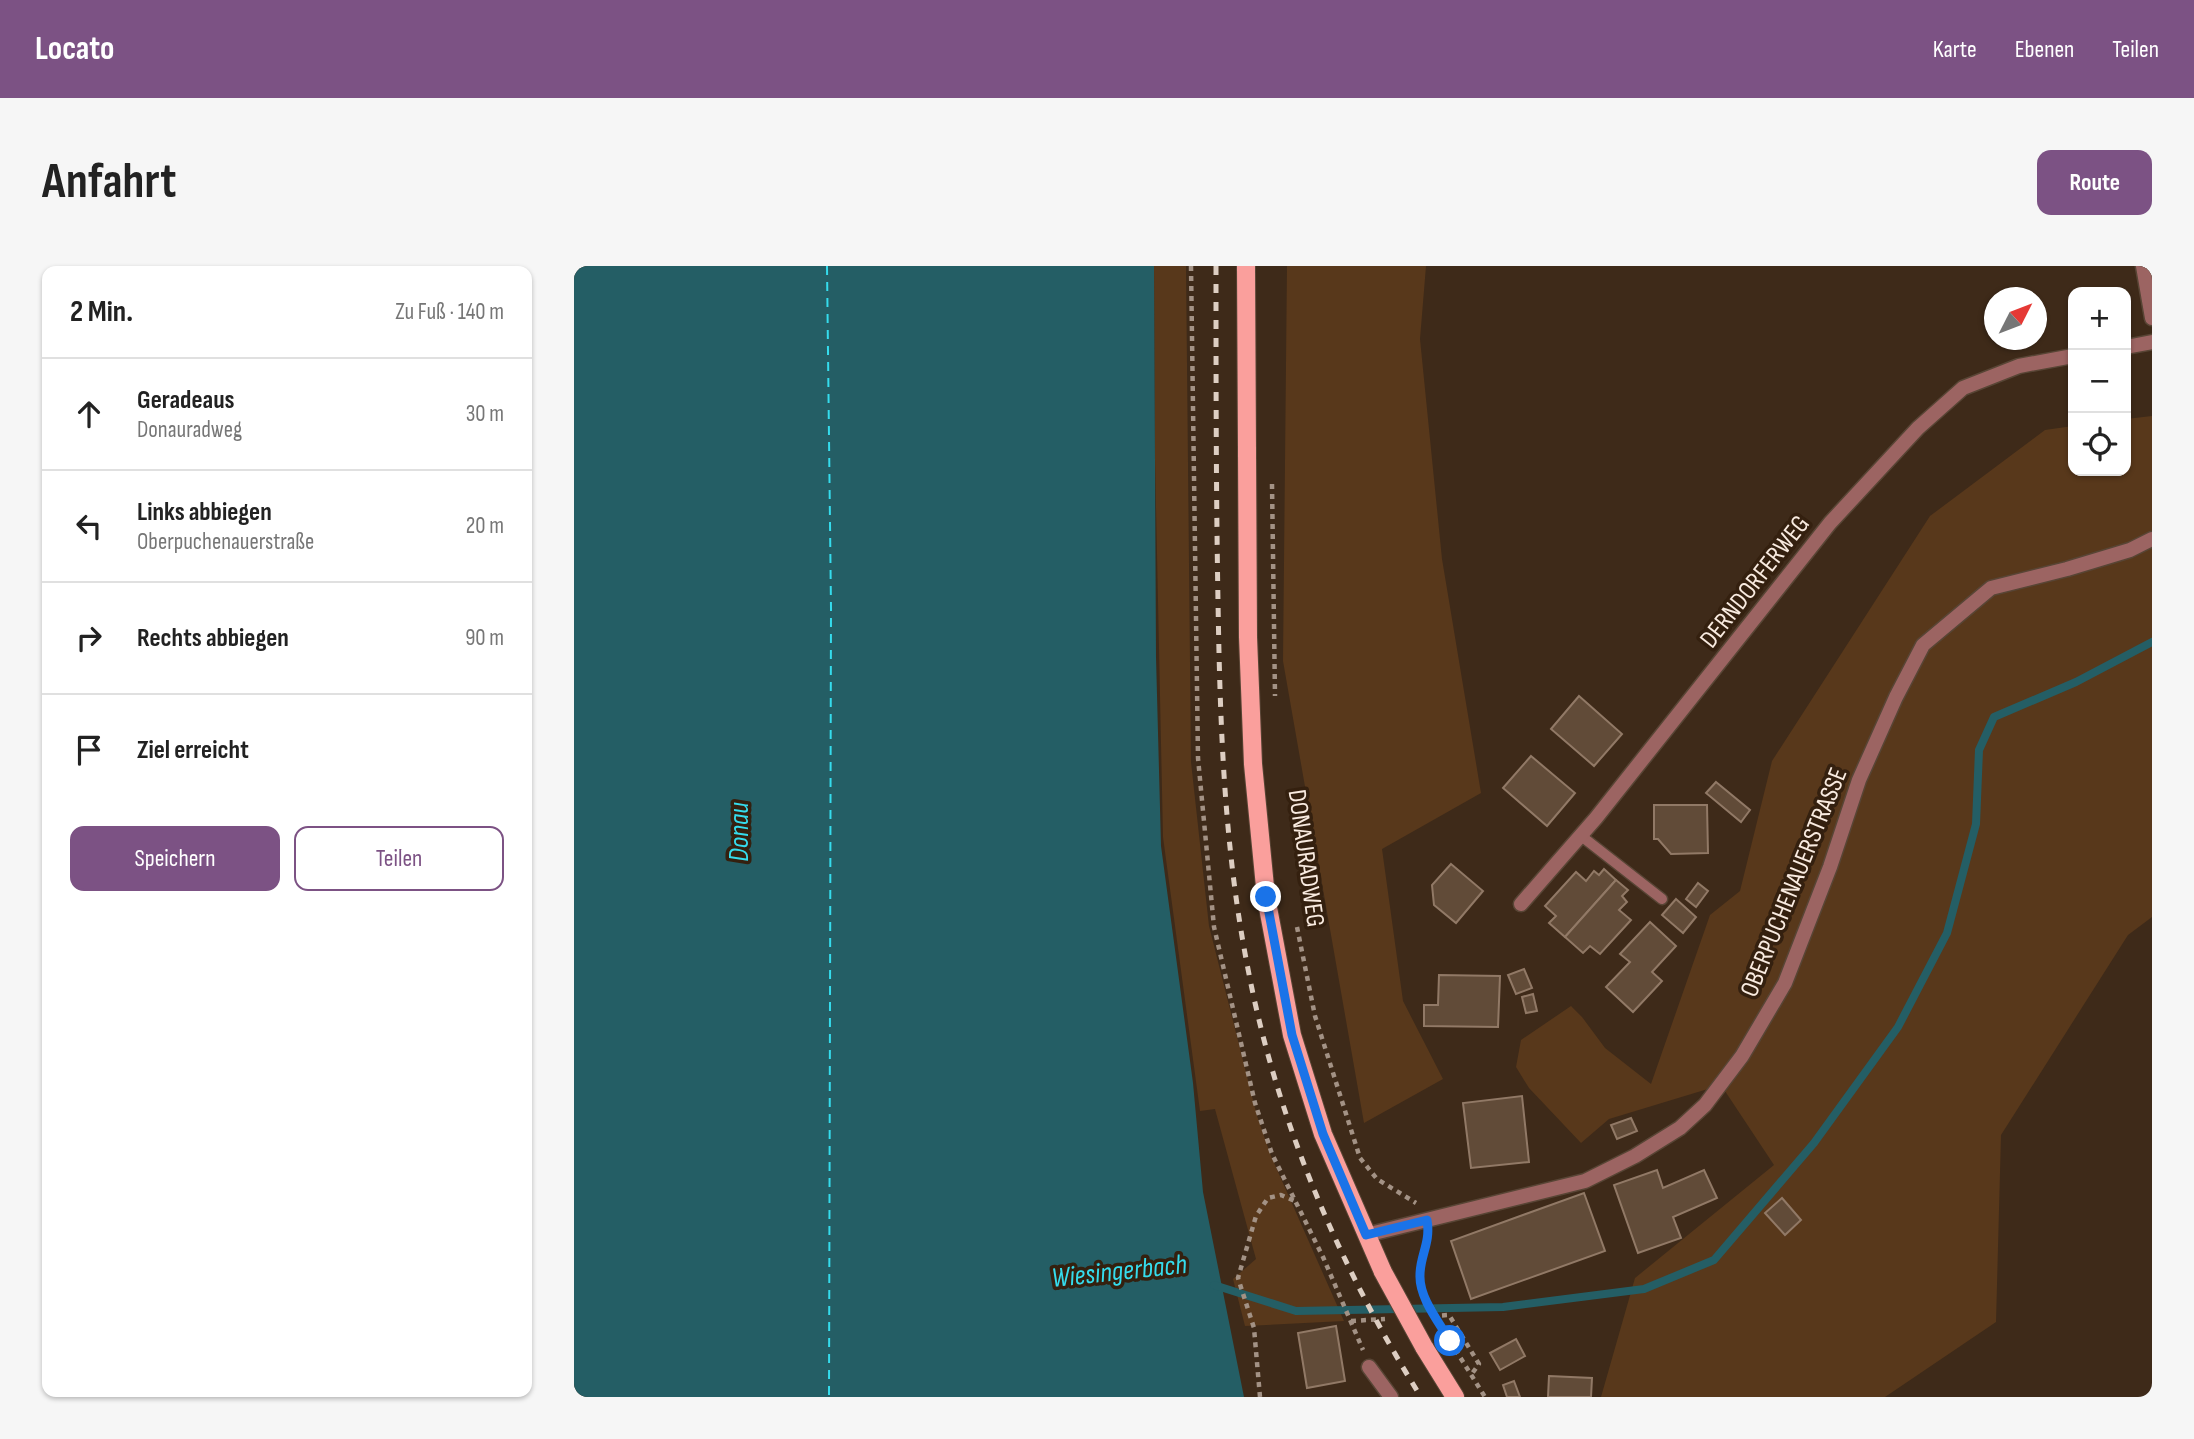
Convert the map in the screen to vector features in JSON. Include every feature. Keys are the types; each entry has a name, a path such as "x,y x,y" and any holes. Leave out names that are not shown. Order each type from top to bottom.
{"main road":[{"path":"1245,266 1248,637 1253,764 1265,885 1292,1035 1323,1134 1366,1235 1383,1272 1455,1397"}],"street":[{"path":"2143,266 2152,318"},
{"path":"2131,346 2152,342"},
{"name":"DERNDORFERWEG","path":"1521,904 1663,735 1830,523 1918,428 1962,388 2020,366 2068,357"},
{"name":"OBERPUCHENAUERSTRASSE","path":"1366,1235 1585,1181 1635,1156 1679,1128 1705,1105 1742,1056 1785,983 1859,780 1896,696 1923,645 1991,588 2130,550 2152,539"},
{"path":"1370,1367 1391,1397"}],"lane":[{"path":"1580,835 1662,899"}],"path":[{"path":"1191,266 1198,758 1214,927 1255,1103 1272,1154 1297,1202 1370,1367"},
{"path":"1272,482 1275,698"},
{"name":"DONAURADWEG","path":"1294,917 1315,1016 1360,1158 1377,1179 1413,1200 1427,1220"},
{"path":"1260,1397 1254,1328 1238,1278 1256,1216 1268,1198 1281,1195 1297,1202"},
{"path":"1427,1220 1429,1235 1421,1267 1421,1288 1485,1397"},
{"path":"1449,1315 1479,1364 1471,1375"}],"shaded area":[{"path":"1154,266 1186,266 1191,762 1209,926 1257,1116 1271,1156 1344,1321 1245,1326 1233,1279 1256,1259 1215,1109 1200,1111 1163,837"},
{"path":"1287,266 1426,266 1420,339 1442,559 1481,793 1382,849 1403,1001 1443,1079 1364,1123 1283,661"},
{"path":"2152,416 2152,917 2128,935 2001,1135 1996,1322 1885,1397 1601,1397 1635,1278 1774,1165 1721,1085 1609,1119 1581,1143 1529,1088 1516,1067 1521,1040 1571,1006 1605,1048 1651,1084 1710,915 1740,891 1772,761 1930,516 2045,430 2068,427 2068,476 2131,476 2131,418"}],"water":[{"path":"574,266 1154,266 1156,657 1161,846 1193,1083 1203,1192 1244,1397 574,1397"}],"building":[{"path":"1579,696 1622,734 1594,766 1551,729"},
{"path":"1531,756 1575,793 1547,826 1503,788"},
{"path":"1716,782 1750,810 1741,822 1706,793"},
{"path":"1654,805 1707,805 1708,853 1671,854 1658,839 1654,839"},
{"path":"1451,864 1483,891 1456,923 1434,905 1432,885"},
{"path":"1604,869 1616,880 1565,937 1549,923 1556,916 1545,906 1576,872 1586,881 1594,871 1599,875"},
{"path":"1616,880 1628,890 1622,896 1627,902 1619,910 1631,920 1600,954 1590,946 1583,953 1565,937"},
{"path":"1698,883 1708,891 1696,907 1686,899"},
{"path":"1676,899 1696,917 1683,933 1662,915"},
{"path":"1650,922 1676,946 1652,972 1662,981 1633,1012 1606,987 1630,962 1620,954"},
{"path":"1524,969 1532,988 1516,994 1508,975"},
{"path":"1439,975 1500,976 1498,1027 1424,1026 1424,1005 1438,1005"},
{"path":"1533,994 1537,1011 1526,1013 1522,997"},
{"path":"1522,1096 1529,1162 1471,1168 1463,1103"},
{"path":"1631,1118 1637,1131 1617,1139 1611,1125"},
{"path":"1657,1170 1663,1188 1704,1170 1717,1198 1673,1217 1681,1238 1638,1253 1614,1185"},
{"path":"1584,1193 1605,1251 1471,1299 1451,1241"},
{"path":"1782,1198 1801,1220 1785,1235 1765,1213"},
{"path":"1336,1326 1345,1381 1307,1388 1298,1333"},
{"path":"1516,1339 1525,1356 1500,1370 1490,1353"},
{"path":"1549,1376 1592,1378 1591,1397 1548,1397"},
{"path":"1514,1381 1520,1397 1507,1397 1503,1385"}],"waterway":[{"path":"1214,1285 1296,1311 1503,1307 1644,1289 1714,1260 1814,1143 1898,1027 1947,933 1976,824 1979,750 1994,717 2076,682 2152,642"}],"ferry route":[{"path":"827,266 831,608 829,1397"}],"railway":[{"path":"1216,266 1217,559 1222,740 1233,878 1248,969 1276,1082 1315,1191 1363,1296 1421,1397"}],"route":[{"path":"1266,897 1292,1035 1323,1134 1366,1235 1427,1220 1429,1235 1419,1277 1421,1288 1450,1341"}],"water label":[{"name":"Donau","path":"738,832"},
{"name":"Wiesingerbach","path":"1119,1270"}]}
